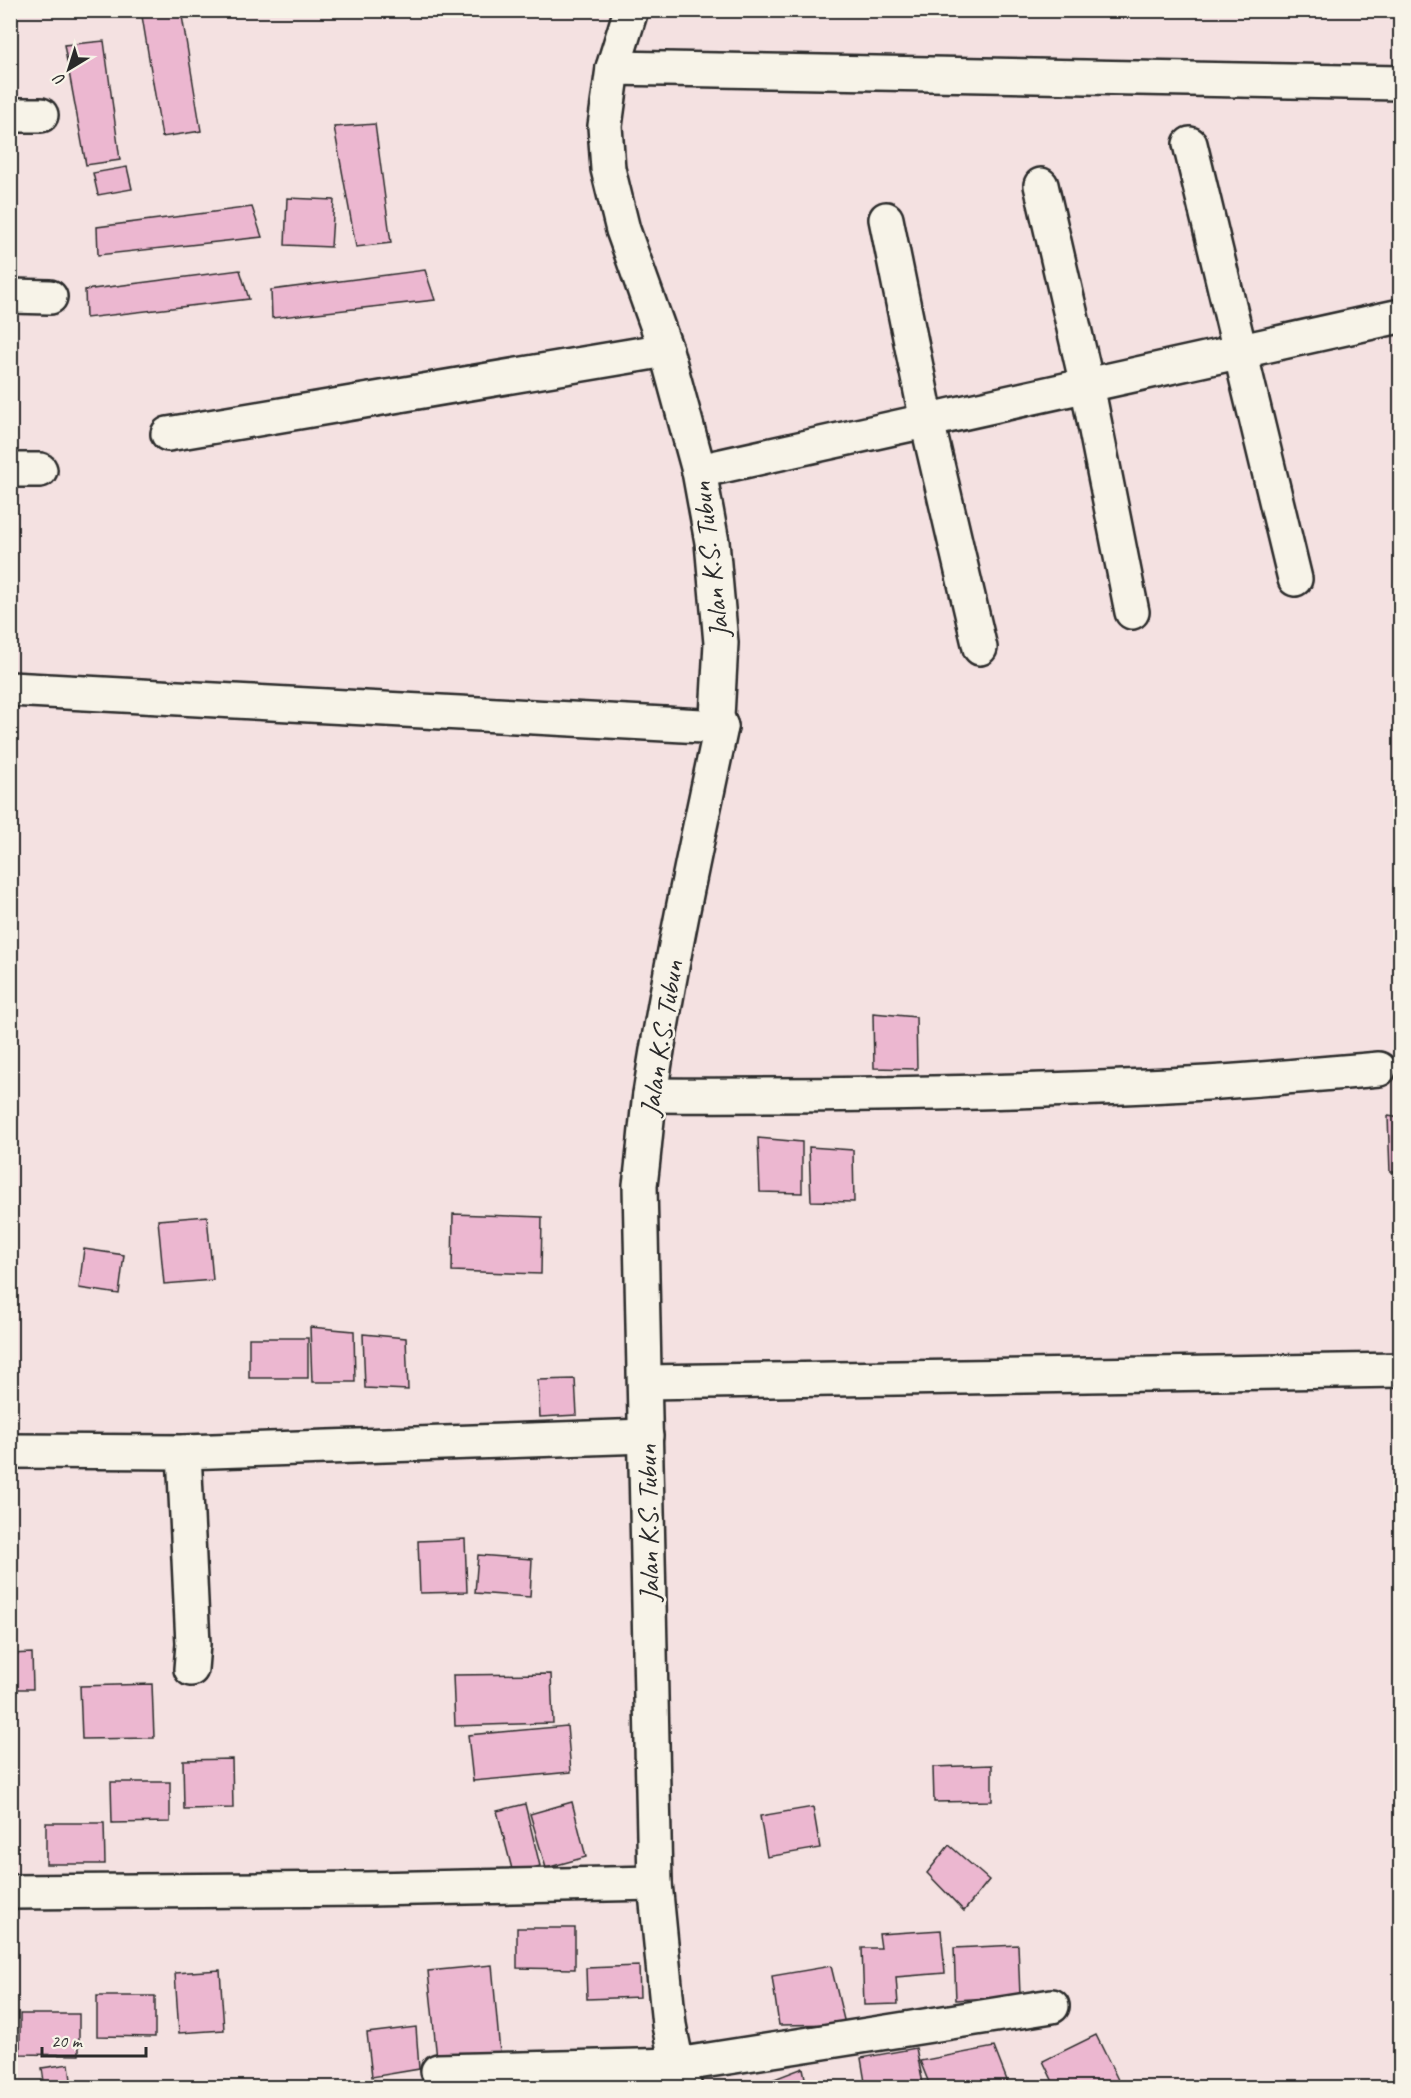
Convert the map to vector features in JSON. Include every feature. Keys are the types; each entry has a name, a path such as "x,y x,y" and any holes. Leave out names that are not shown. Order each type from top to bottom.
{"street":[{"name":"Jalan K.S. Tubun","path":"631,10 612,68 605,126 608,169 623,230 666,350 699,471 712,542 721,643 717,717 721,727 694,853 650,1095 640,1185 656,1883 669,2025 681,2076"},
{"path":"612,68 1401,83"},
{"path":"1190,144 1242,351 1295,579"},
{"path":"1041,185 1087,385 1132,612"},
{"path":"886,219 927,421 980,648"},
{"path":"10,296 50,297"},
{"path":"699,471 1401,316"},
{"path":"168,434 666,350"},
{"path":"10,689 721,727"},
{"path":"650,1095 800,1096 1099,1088 1209,1083 1379,1069"},
{"path":"645,1382 1401,1370"},
{"path":"10,1451 184,1452 646,1436"},
{"path":"184,1452 193,1644 191,1669"},
{"path":"10,1892 368,1889 656,1883"},
{"path":"438,2071 681,2076 1052,2006"}],"building":[{"path":"141,10 181,10 201,131 162,137"},
{"path":"104,41 120,160 86,165 64,45"},
{"path":"375,124 391,243 356,247 334,127"},
{"path":"127,167 132,189 98,195 93,173"},
{"path":"287,198 334,200 331,247 285,245"},
{"path":"252,207 262,237 98,255 97,227"},
{"path":"240,270 249,299 86,318 85,290"},
{"path":"425,270 435,300 272,318 271,290"},
{"path":"873,1013 916,1017 917,1069 874,1068"},
{"path":"1388,1116 1400,1118 1400,1172 1390,1172"},
{"path":"758,1138 802,1142 802,1193 760,1192"},
{"path":"809,1147 853,1150 854,1202 811,1201"},
{"path":"453,1214 542,1217 541,1274 452,1271"},
{"path":"207,1216 213,1280 164,1284 158,1220"},
{"path":"84,1249 124,1255 119,1294 79,1288"},
{"path":"310,1327 354,1331 355,1382 312,1382"},
{"path":"363,1334 406,1338 408,1390 365,1388"},
{"path":"249,1338 308,1338 308,1378 249,1378"},
{"path":"575,1379 577,1415 540,1417 538,1380"},
{"path":"465,1539 467,1592 420,1593 418,1541"},
{"path":"478,1555 532,1559 530,1597 475,1593"},
{"path":"32,1653 33,1689 10,1689 10,1654"},
{"path":"551,1674 553,1723 455,1726 453,1675"},
{"path":"152,1684 154,1738 82,1739 80,1686"},
{"path":"567,1726 571,1772 473,1781 468,1735"},
{"path":"232,1759 233,1808 184,1809 183,1760"},
{"path":"992,1765 992,1801 934,1802 933,1767"},
{"path":"111,1782 170,1782 170,1822 112,1823"},
{"path":"572,1802 586,1857 546,1868 530,1814"},
{"path":"525,1804 540,1866 513,1873 497,1811"},
{"path":"813,1807 820,1848 767,1857 760,1816"},
{"path":"46,1823 104,1823 105,1864 46,1864"},
{"path":"949,1845 989,1880 964,1911 927,1873"},
{"path":"517,1928 575,1928 575,1969 517,1968"},
{"path":"941,1930 945,1973 896,1977 898,2004 864,2005 862,1948 881,1948 879,1934"},
{"path":"1018,1945 1020,1996 956,2000 954,1948"},
{"path":"492,1965 500,2053 437,2059 428,1971"},
{"path":"639,1966 640,1997 587,1999 586,1968"},
{"path":"831,1966 845,2024 779,2025 772,1976"},
{"path":"220,1970 224,2030 179,2033 175,1973"},
{"path":"97,1996 155,1996 155,2037 97,2036"},
{"path":"20,2014 79,2014 79,2055 20,2054"},
{"path":"10,2021 15,2022 15,2062 10,2062"},
{"path":"416,2027 419,2069 372,2077 367,2033"},
{"path":"1096,2035 1122,2088 1056,2088 1043,2061"},
{"path":"994,2047 1010,2088 931,2088 920,2061"},
{"path":"916,2048 924,2088 866,2088 861,2058"},
{"path":"69,2064 72,2088 45,2088 42,2068"},
{"path":"803,2068 807,2088 751,2088"},
{"path":"565,2082 565,2088 521,2088"}]}
